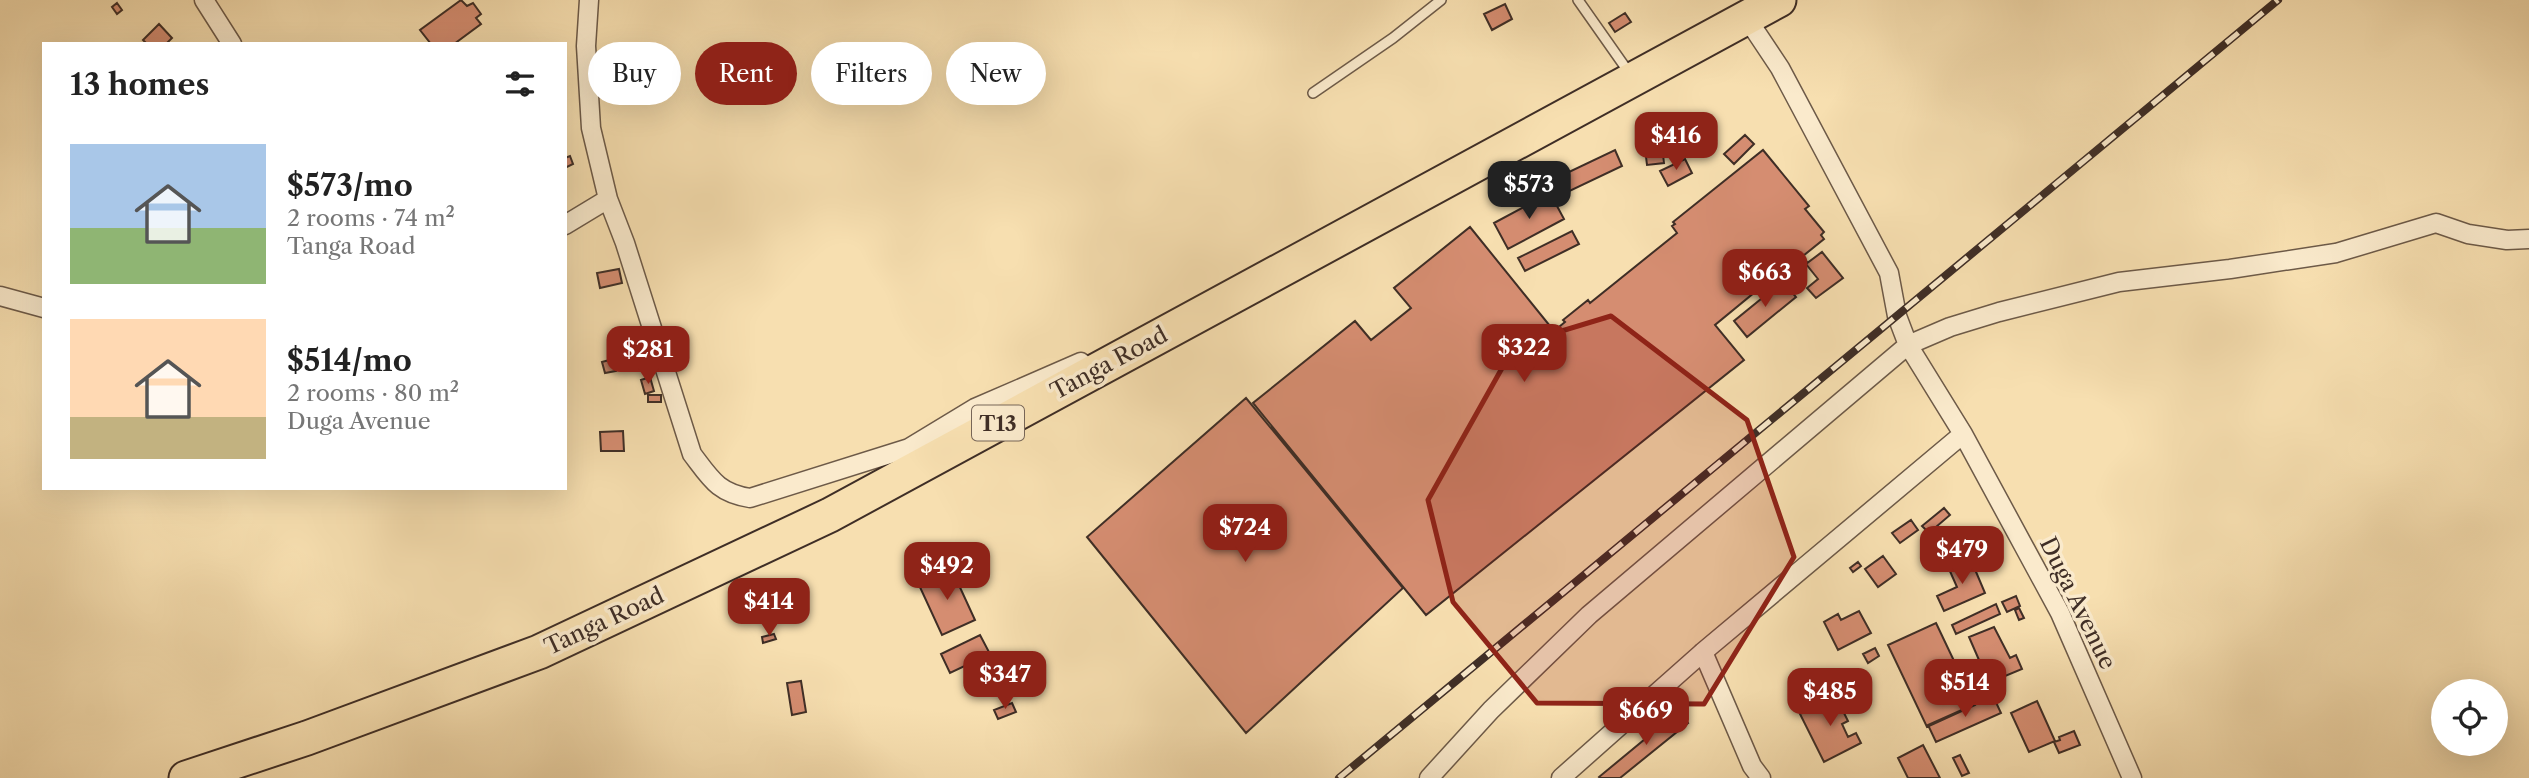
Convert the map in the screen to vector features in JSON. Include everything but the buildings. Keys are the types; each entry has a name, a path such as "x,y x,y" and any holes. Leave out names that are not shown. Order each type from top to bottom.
{"highway":[{"name":"Tanga Road","path":"186,778 307,738 539,652 830,515 1779,0"}],"street":[{"path":"204,0 231,42"},
{"path":"589,0 586,46 591,128 608,199 625,243 692,454 709,476 729,495 750,498 909,447 975,408 1093,357 1170,331"},
{"name":"Duga Avenue","path":"1746,17 1780,68 1889,273 1897,316 1908,345 1963,434 2060,613 2132,778"},
{"path":"567,224 608,199"},
{"path":"1429,778 1491,710 1589,615 1908,345 1950,327 1999,312 2119,282 2336,253 2436,223 2468,234 2507,240 2529,239"},
{"path":"0,296 42,307"},
{"path":"1561,778 1703,652 1963,434"},
{"path":"1703,652 1752,766 1761,778"}],"lane":[{"path":"1313,93 1393,38 1441,0"},
{"path":"1578,0 1633,79"}],"highlighted area":[{"path":"1611,316 1747,420 1794,557 1704,704 1537,703 1453,602 1428,500 1515,345"}],"railway":[{"path":"1339,778 2278,0"}]}
